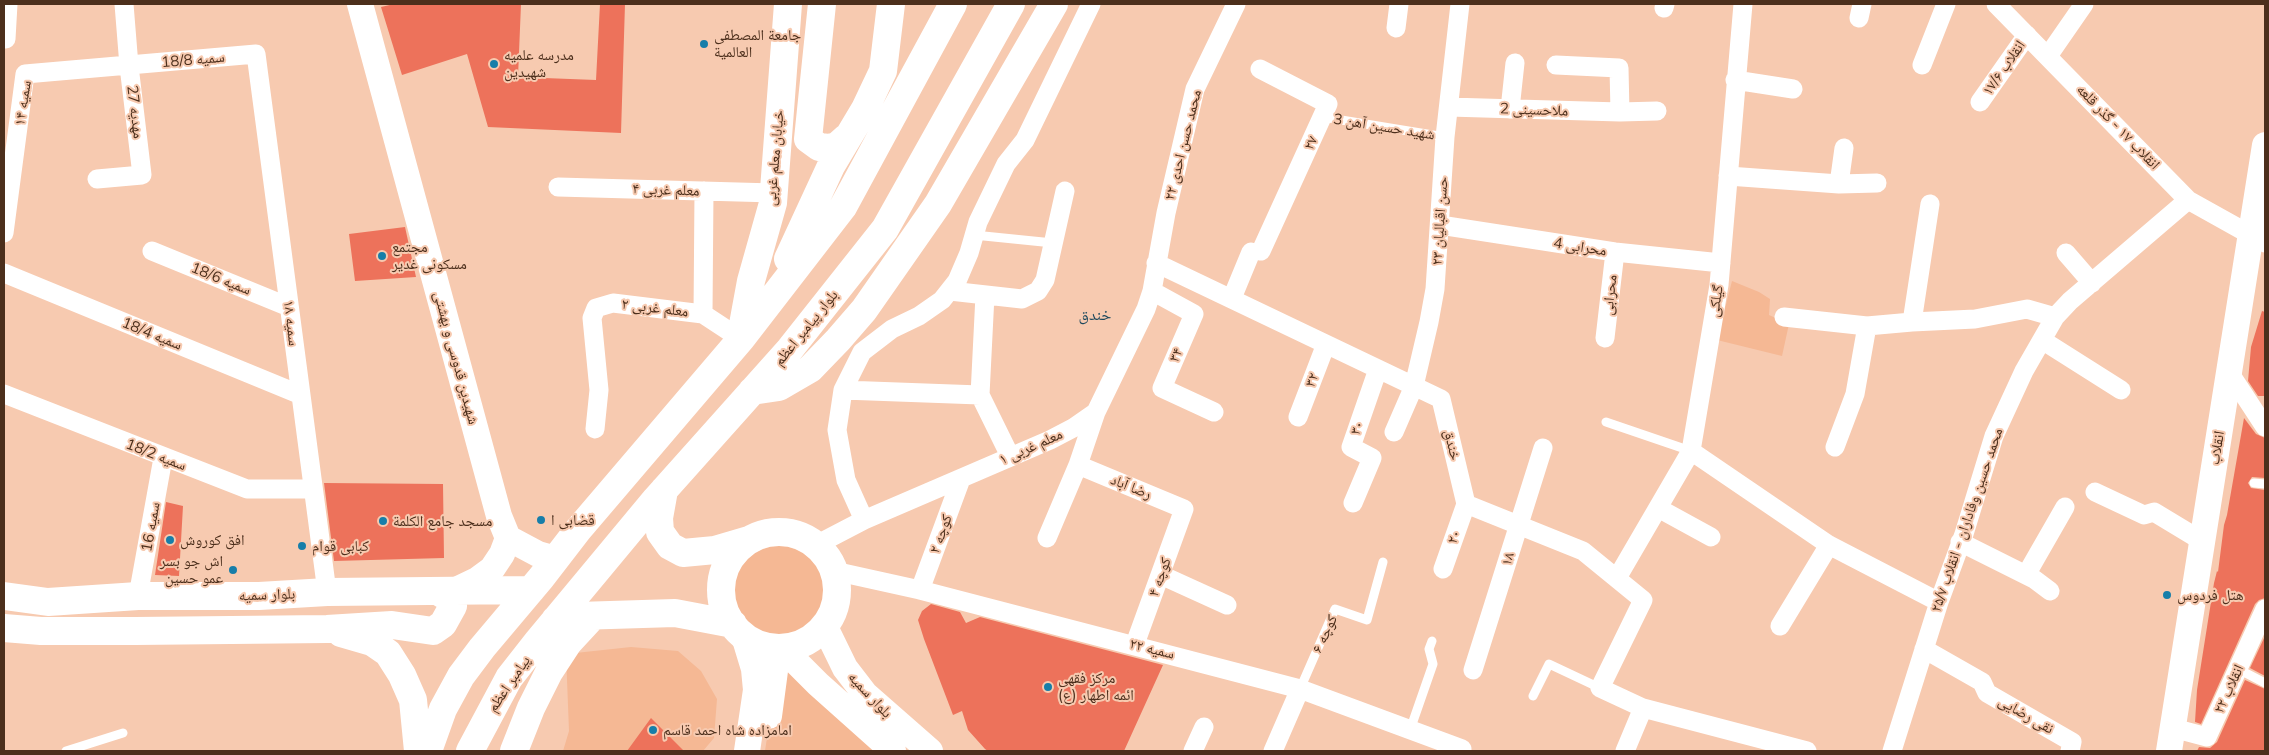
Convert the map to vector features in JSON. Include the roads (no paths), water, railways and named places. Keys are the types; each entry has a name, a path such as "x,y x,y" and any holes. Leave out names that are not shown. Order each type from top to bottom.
{"main road":[{"name":"شهیدین قدوسی و بهشتی","path":"360,4 499,516 508,538"},
{"name":"خیابان معلم غربی","path":"741,339 752,281 773,203 788,4"},
{"name":"خیابان معلم غربی","path":"809,129 822,4"},
{"path":"764,307 846,138 865,109 883,71 892,4"},
{"path":"428,751 444,709 461,676 578,530 741,339 843,207 953,4"},
{"name":"بلوار پیامبر اعظم","path":"555,620 664,490 790,349 885,229 1011,4"},
{"path":"752,391 778,387 810,370 864,310 938,204 1054,4"},
{"path":"780,118 809,129 819,147 829,148 837,146 846,138"},
{"name":"انقلاب","path":"2171,740 2229,372 2259,226 2265,145"},
{"path":"555,620 594,616 675,613 739,630 760,645 780,648 795,646 812,639 825,627 834,610 838,590 834,571 827,557 816,545 801,536 784,532 767,533 715,550 683,553 670,546 660,532 659,518 664,490"},
{"path":"4,628 41,631 135,631 327,629 392,625 433,631 443,624 453,606 447,591 477,580 492,569 502,554 508,538 538,554 556,558"},
{"path":"747,751 756,690 754,669 739,630 725,610 722,594 723,578 728,562 738,549 751,539"},
{"name":"بلوار سمیه","path":"4,596 48,602 138,596 258,596 327,592 531,590"},
{"path":"514,751 531,708 549,672 568,642 594,616"},
{"name":"پیامبر اعظم","path":"470,751 510,678 555,620"},
{"name":"بلوار سمیه","path":"825,627 845,668 865,694 930,751"},
{"path":"327,629 372,642 388,653 402,675 413,700 418,751"},
{"path":"531,708 538,641"},
{"path":"764,751 780,648"},
{"name":"بلوار سمیه","path":"780,648 893,751"}],"street":[{"path":"6,39 8,4"},
{"name":"مهدیه 27","path":"97,180 142,176 124,4"},
{"path":"864,520 846,480 837,430 843,390 862,352 892,329 919,316 942,300 957,281 978,222 1006,164 1025,140 1091,4"},
{"name":"۲۲ محمد حسن احدی","path":"1156,263 1195,88 1236,4"},
{"path":"1396,28 1399,4"},
{"name":"۲۳ حسن اقبالیان","path":"1394,432 1414,386 1430,322 1436,278 1445,137 1460,4"},
{"name":"گیلکی","path":"1617,578 1691,451 1720,263 1743,4"},
{"path":"1922,65 1946,4"},
{"name":"انقلاب ۱۷ - گذر قلعه","path":"1996,4 2188,200 2259,226"},
{"path":"2048,56 2084,4"},
{"name":"انقلاب ۱۷/۶","path":"1980,102 2028,35"},
{"name":"سمیه 18/8","path":"129,66 256,54"},
{"name":"سمیه ۱۸","path":"256,54 327,592"},
{"path":"1510,109 1515,63"},
{"path":"1556,65 1619,68 1620,112"},
{"name":"سمیه ۱۴","path":"4,233 25,74 129,66"},
{"name":"۲۷","path":"1232,298 1328,104 1260,69"},
{"path":"1735,80 1793,89"},
{"name":"ملاحسینی 2","path":"1449,107 1620,112 1657,111"},
{"path":"1839,184 1844,148"},
{"path":"1728,176 1839,184 1877,183"},
{"name":"معلم غربی ۴","path":"558,187 774,193"},
{"path":"703,314 704,191"},
{"path":"950,291 1022,299 1038,291 1044,280 1065,191"},
{"name":"محمد حسین وفاداران - انقلاب ۲۵/۷","path":"1892,751 1994,436 2024,371 2056,317 2070,301 2188,200"},
{"path":"1912,322 1930,204"},
{"name":"محرابی 4","path":"1440,226 1615,252 1720,263"},
{"name":"سمیه 18/6","path":"152,251 289,307"},
{"name":"محرابی","path":"1605,338 1615,252"},
{"path":"2066,254 2092,282"},
{"name":"معلم غربی ۱","path":"816,545 864,520 1050,440 1073,428 1096,412 1146,309 1152,291 1156,263"},
{"name":"خندق","path":"1156,263 1441,399 1466,504"},
{"name":"سمیه 18/4","path":"4,273 301,395"},
{"name":"۳۴","path":"1152,291 1194,314 1162,388 1214,412"},
{"path":"985,295 980,394 1010,456"},
{"name":"معلم غربی ۲","path":"595,429 599,390 592,318 596,308 613,303 703,314 741,339"},
{"path":"1784,317 1866,326 1975,319 2027,310 2056,317"},
{"path":"1835,447 1855,394 1866,326"},
{"path":"2042,340 2120,390"},
{"name":"۳۲","path":"1298,417 1326,344"},
{"name":"۳۰","path":"1353,503 1372,458 1351,447 1378,369"},
{"path":"2229,372 2265,428"},
{"path":"843,390 980,394"},
{"name":"سمیه 18/2","path":"4,394 163,458 247,489 313,489"},
{"path":"1047,538 1078,465 1096,412"},
{"name":"۱۸","path":"1472,670 1543,448"},
{"path":"1691,451 1829,545 1939,602"},
{"name":"سمیه 16","path":"138,596 163,458"},
{"name":"رضا آباد","path":"1078,465 1184,509"},
{"name":"کوچه ۲","path":"920,590 961,479"},
{"path":"2095,492 2144,515 2154,512 2202,541"},
{"path":"1466,504 1583,551 1643,600 1600,688 1643,708 1807,751"},
{"name":"۲۰","path":"1443,569 1466,504"},
{"path":"2026,575 2065,507"},
{"path":"1658,508 1711,537"},
{"name":"کوچه ۴","path":"1134,644 1184,509"},
{"path":"1960,542 2026,575 2050,590"},
{"path":"1780,626 1829,545"},
{"name":"سمیه ۲۲","path":"834,571 920,590 1134,644 1300,689 1462,749"},
{"path":"1161,575 1227,605"},
{"name":"انقلاب ۲۲","path":"2171,740 2207,736 2265,609"},
{"name":"نقی رضایی","path":"1924,649 1982,682 1986,693 2072,742 2070,751"},
{"path":"1272,751 1300,689"},
{"path":"1625,751 1643,708"},
{"path":"1193,751 1204,727"}],"lane":[{"name":"شهید حسین آهن 3","path":"1323,117 1445,137"},
{"path":"974,236 1053,243"},
{"path":"1606,422 1691,451"},
{"path":"2254,483 2265,484"},
{"name":"کوچه ۶","path":"1300,689 1335,609 1367,620 1384,562"},
{"path":"1410,730 1432,664 1429,649 1432,641"},
{"path":"1533,696 1549,664 1600,688"},
{"path":"2238,669 2265,683"},
{"path":"66,751 123,733"}],"place":[{"name":"جامعة المصطفی العالمیة","path":"704,44"},
{"name":"مدرسه علمیه شهیدین","path":"494,64"},
{"name":"مجتمع مسکونی غدیر","path":"382,256"},
{"name":"قضابی ا","path":"541,520"},
{"name":"مسجد جامع الکلمة","path":"383,521"},
{"name":"افق کوروش","path":"170,540"},
{"name":"کبابی قوام","path":"302,546"},
{"name":"اش جو بسر عمو حسین","path":"233,570"},
{"name":"هتل فردوس","path":"2167,595"},
{"name":"مرکز فقهی ائمه اطهار (ع)","path":"1048,687"},
{"name":"امامزاده شاه احمد قاسم","path":"653,730"}],"district":[{"name":"خندق","path":"1095,315"}]}
